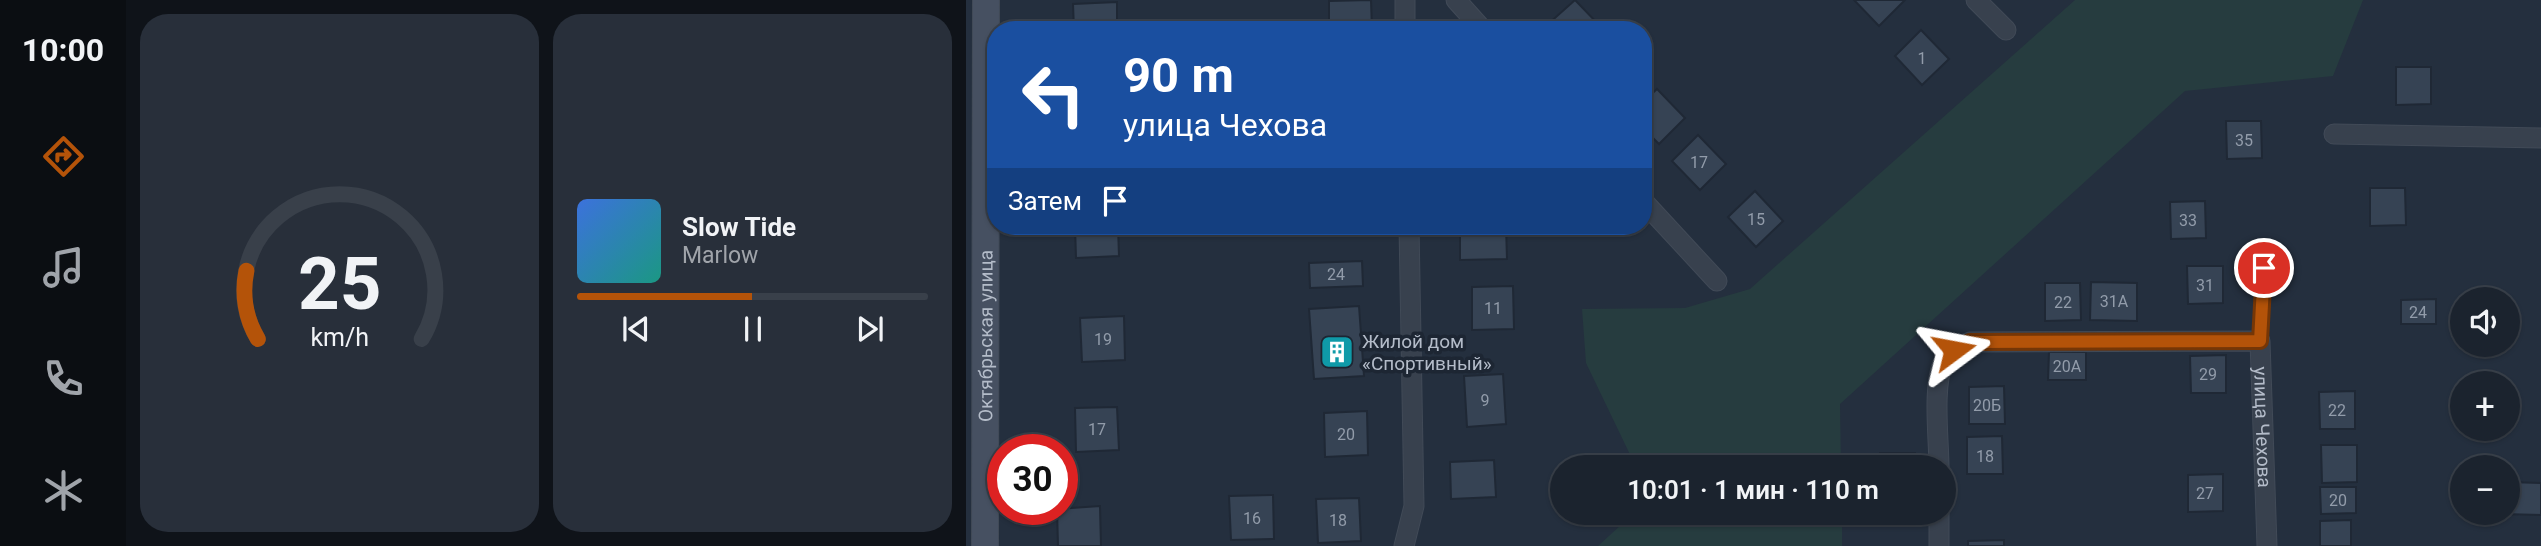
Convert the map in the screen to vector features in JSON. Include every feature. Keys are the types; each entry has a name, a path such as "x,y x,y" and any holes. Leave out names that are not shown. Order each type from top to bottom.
{"main road":[{"name":"Октябрьская улица","path":"985,546 975,290 986,0"}],"street":[{"path":"1405,0 1405,21"},
{"path":"1455,0 1475,21"},
{"path":"1976,0 2006,30"},
{"path":"2334,134 2541,138"},
{"path":"1652,211 1717,281"},
{"path":"1404,546 1414,506 1409,235"},
{"path":"1939,455 1940,378 1944,359 1970,342 2260,341"},
{"name":"улица Чехова","path":"2260,341 2267,546"},
{"path":"1939,525 1939,546"}],"lane":[{"name":"улица Чехова","path":"2260,341 2264,268"}],"green space":[{"path":"2075,0 2363,0 2333,76 2185,91 1840,404 1841,455 1630,455 1586,363 1582,309 1685,308 1750,289"},
{"path":"1621,525 1842,525 1842,546 1598,546"}],"building":[{"path":"1371,0 1372,21 1329,21 1329,1"},
{"path":"1575,0 1595,21 1551,21"},
{"path":"1854,0 1905,0 1879,26"},
{"path":"1117,2 1117,21 1074,21 1073,4"},
{"path":"1921,30 1949,59 1922,85 1895,56"},
{"path":"2396,67 2431,67 2431,104 2396,105"},
{"path":"1657,89 1685,118 1659,144 1652,137 1652,94"},
{"path":"2226,121 2261,121 2262,158 2227,159"},
{"path":"1698,135 1726,164 1700,190 1672,161"},
{"path":"2370,188 2405,188 2406,225 2370,226"},
{"path":"1755,191 1783,221 1756,247 1728,217"},
{"path":"2205,201 2206,238 2171,239 2170,202"},
{"path":"1075,235 1118,235 1119,256 1076,258"},
{"path":"1460,235 1506,235 1507,259 1460,260"},
{"path":"1362,261 1363,286 1310,288 1309,263"},
{"path":"2187,266 2223,266 2223,303 2188,304"},
{"path":"2091,282 2137,283 2137,321 2090,320"},
{"path":"2045,283 2080,283 2081,320 2045,321"},
{"path":"1513,286 1514,329 1472,330 1472,287"},
{"path":"2436,299 2436,324 2401,324 2401,300"},
{"name":"Жилой дом «Спортивный»","path":"1359,306 1364,376 1314,379 1309,309"},
{"path":"1124,316 1125,360 1082,362 1080,318"},
{"path":"2049,352 2086,352 2086,380 2048,380"},
{"path":"2226,355 2226,393 2191,393 2190,356"},
{"path":"1503,374 1506,424 1467,427 1464,376"},
{"path":"2004,386 2005,424 1969,424 1969,387"},
{"path":"2355,391 2355,429 2320,429 2319,392"},
{"path":"1117,407 1119,450 1078,452 1075,408"},
{"path":"1367,411 1368,455 1325,457 1324,413"},
{"path":"2002,436 2003,474 1967,474 1967,437"},
{"path":"2321,445 2357,445 2357,482 2322,483"},
{"path":"1880,453 1915,453 1915,455"},
{"path":"1494,460 1496,497 1451,499 1450,462"},
{"path":"2223,474 2223,511 2188,512 2188,475"},
{"path":"2520,482 2541,483 2541,515 2520,514"},
{"path":"2320,487 2356,487 2356,513 2321,514"},
{"path":"1273,495 1274,539 1231,540 1229,496"},
{"path":"1359,498 1361,541 1318,543 1316,499"},
{"path":"1100,506 1101,546 1058,546 1057,525 1078,525 1078,508"},
{"path":"2351,520 2351,546 2320,546 2320,521"},
{"path":"2004,540 2004,546 1968,546 1968,541"}],"place":[{"name":"Жилой дом «Спортивный»","path":"1337,352"}],"route":[{"path":"1954,350 1970,342 2260,341 2264,268"}]}
